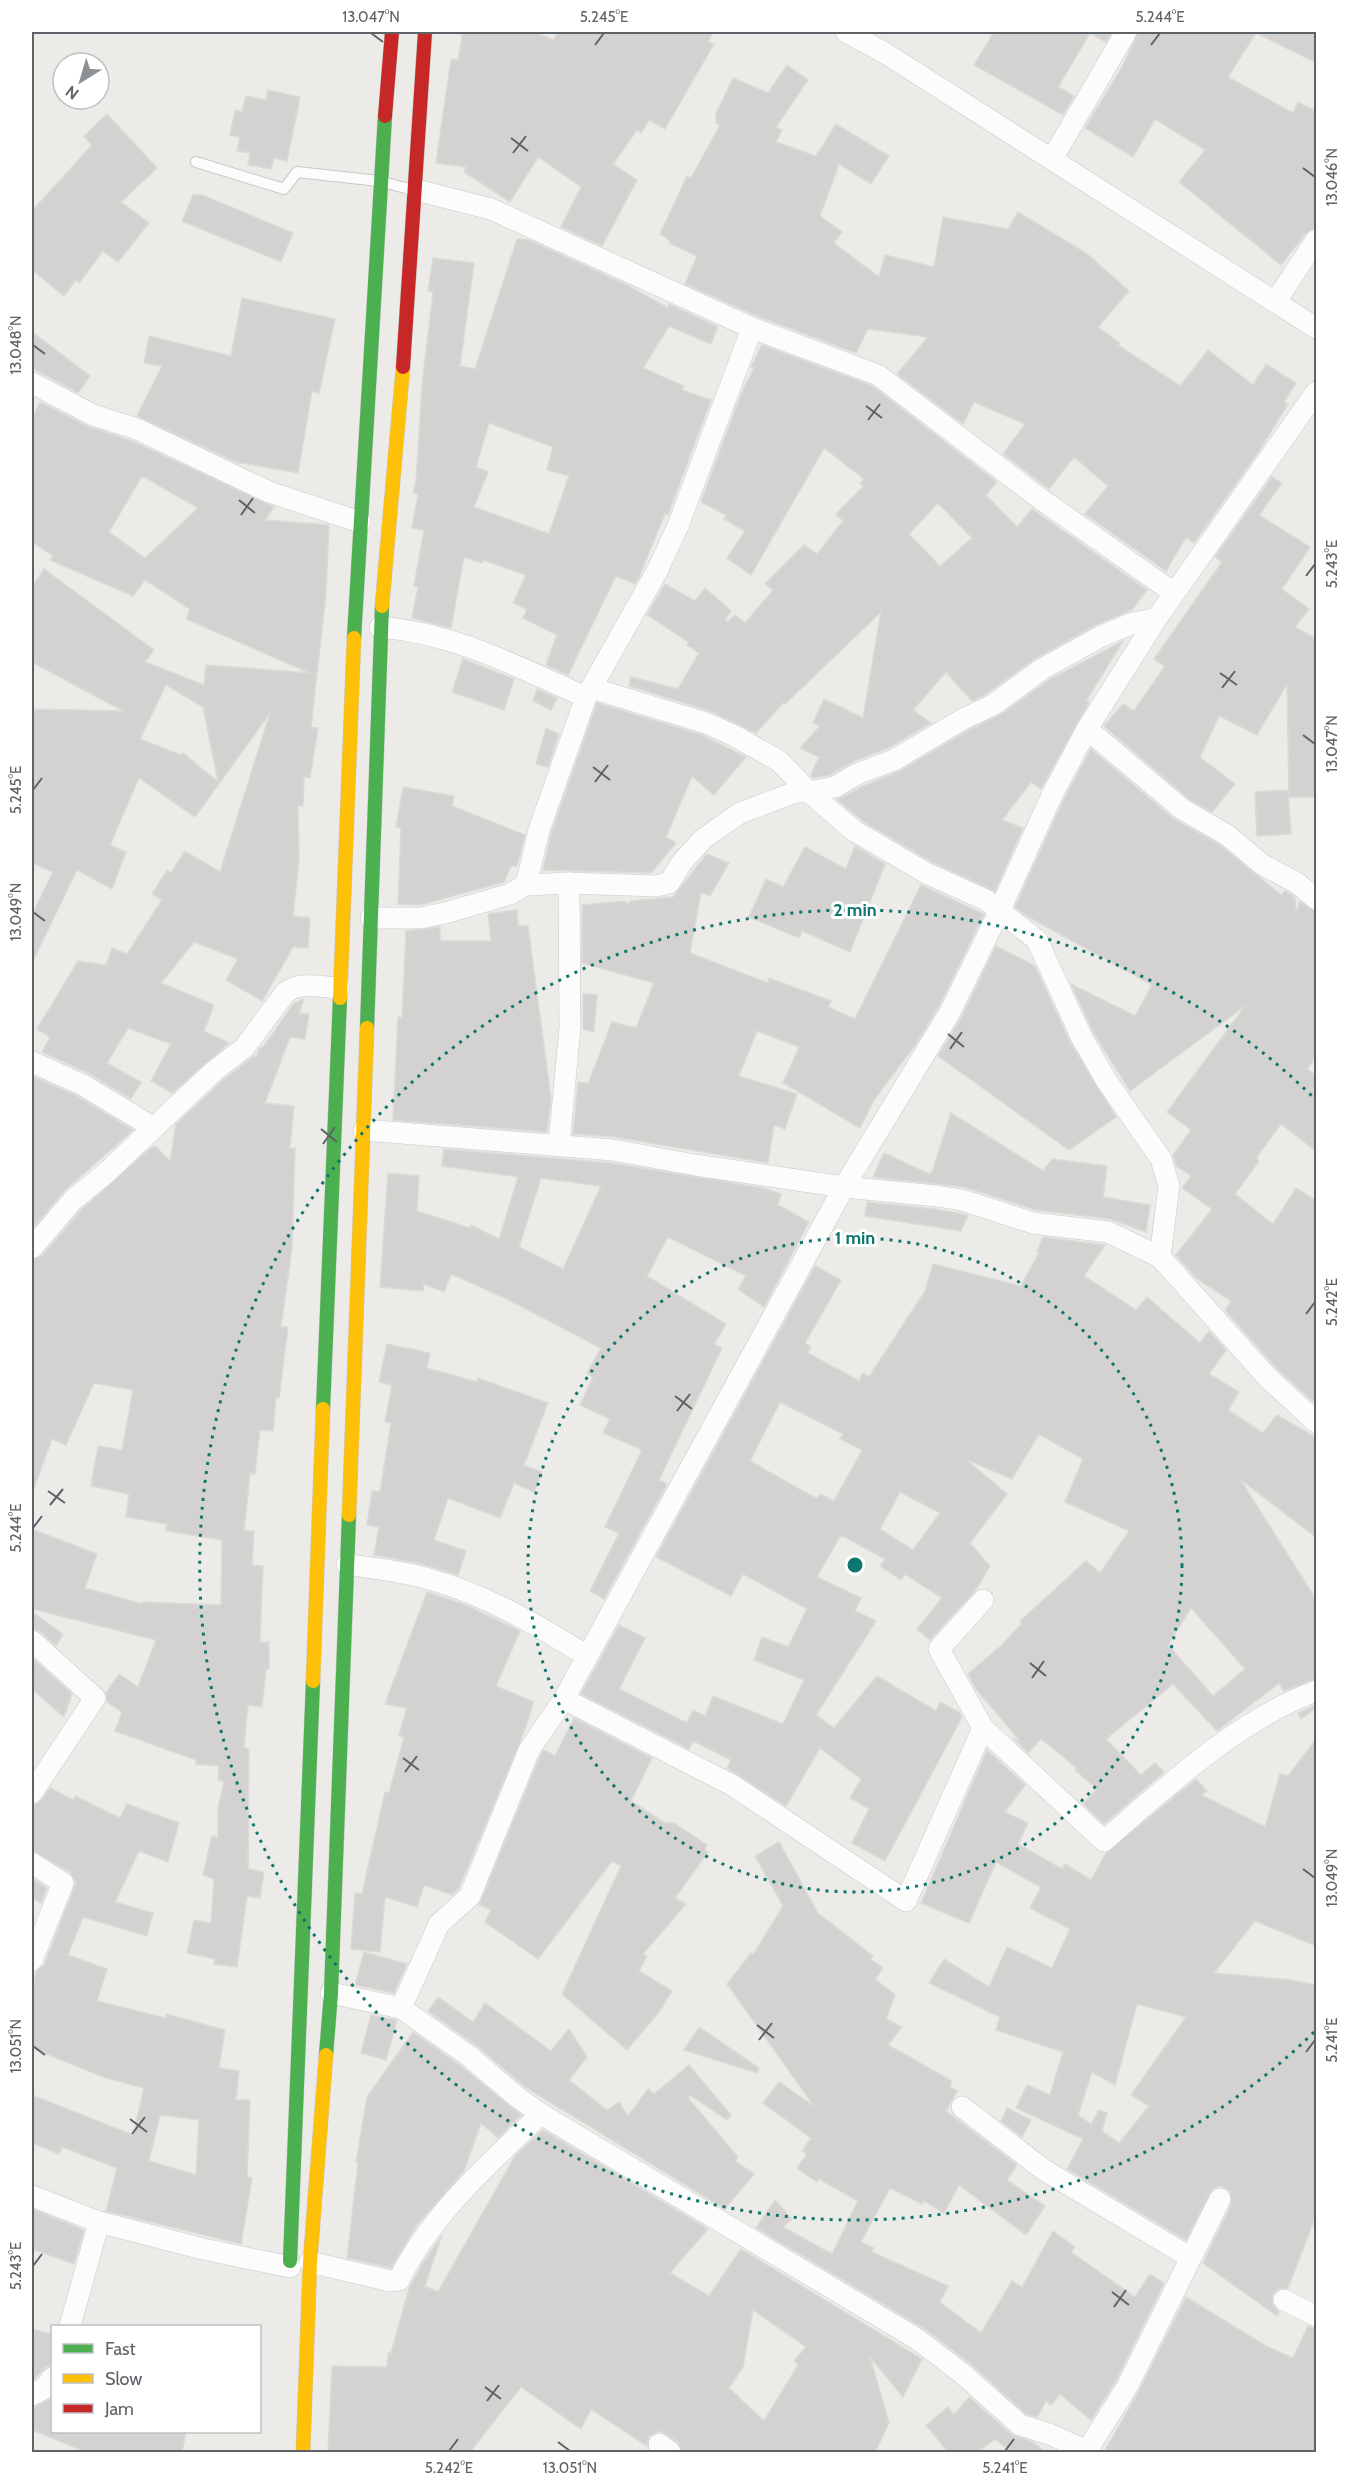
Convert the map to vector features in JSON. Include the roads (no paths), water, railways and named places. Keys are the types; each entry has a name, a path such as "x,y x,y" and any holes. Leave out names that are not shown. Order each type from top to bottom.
{"main road":[{"path":"303,2452 297,2269 339,988 360,522 379,181 392,32"},
{"path":"297,2269 331,1993 364,1130 380,627 394,484 416,190 425,32"}],"street":[{"path":"846,32 885,52 1317,328"},
{"path":"1052,159 1126,32"},
{"path":"416,190 491,209 752,328 879,375 1038,497 1174,593"},
{"path":"1276,301 1317,240"},
{"path":"526,885 539,830 588,693 657,571 678,526 752,328"},
{"path":"32,383 93,416 137,429 269,492 360,522"},
{"path":"401,2008 439,1924 470,1896 529,1750 564,1699 844,1187 950,1012 999,912 1052,795 1087,729 1174,593 1317,393"},
{"path":"371,918 420,918 445,913 510,894 526,885 569,883 656,886 669,883 682,862 703,839 725,821 754,807 796,792 835,787 866,770 894,760 963,719 993,705 1042,669 1100,637 1130,624 1157,618"},
{"path":"380,627 417,631 482,650 588,693 706,723 735,736 779,761 809,792 854,830 926,873 986,900 1037,940 1082,1038 1106,1080 1161,1159 1169,1186 1160,1257"},
{"path":"1087,729 1182,809 1227,835 1263,865 1297,883 1317,899"},
{"path":"559,1144 570,1028 569,883"},
{"path":"32,1248 73,1200 214,1071 244,1048 266,1016 292,987 339,988"},
{"path":"32,1062 83,1085 154,1128"},
{"path":"364,1130 613,1150 695,1165 844,1187 962,1200 1033,1224 1108,1232 1160,1257 1268,1378 1317,1422"},
{"path":"347,1564 429,1579 494,1603 525,1618 588,1656"},
{"path":"983,1600 939,1649 983,1728 1104,1840 1195,1762 1291,1700 1317,1691"},
{"path":"32,1641 95,1698 32,1793"},
{"path":"564,1699 732,1785 906,1902 983,1728"},
{"path":"32,1863 63,1883 32,1960"},
{"path":"331,1993 401,2008 469,2056 517,2097 541,2114 917,2339 1020,2425 1087,2452 1127,2387 1220,2199"},
{"path":"962,2108 1044,2170 1191,2258"},
{"path":"32,2196 99,2222 204,2249 297,2269 390,2281 399,2280 410,2257 457,2196 541,2114"},
{"path":"70,2325 99,2222"},
{"path":"1284,2300 1317,2316"},
{"path":"32,2395 45,2388 51,2379"}],"lane":[{"path":"196,162 284,189 297,172 379,181 416,190"}]}
